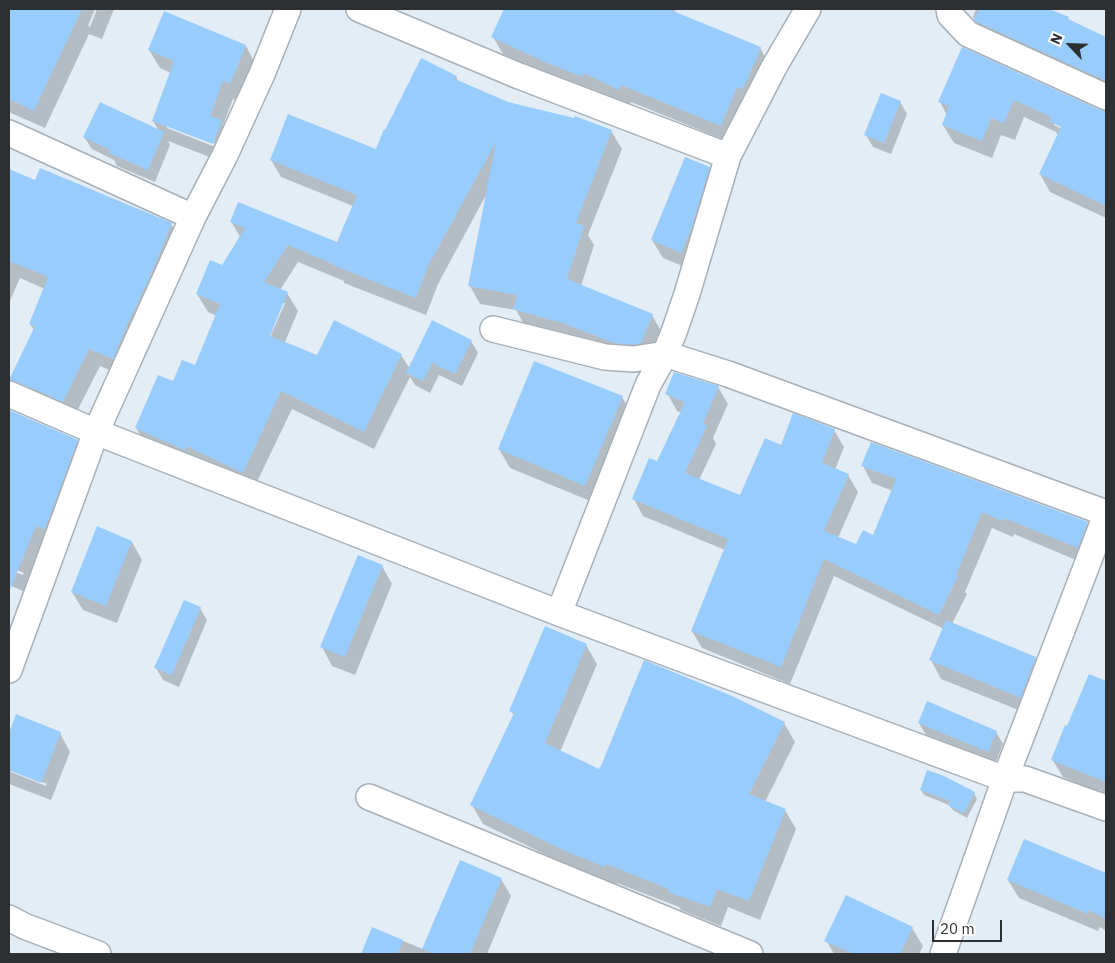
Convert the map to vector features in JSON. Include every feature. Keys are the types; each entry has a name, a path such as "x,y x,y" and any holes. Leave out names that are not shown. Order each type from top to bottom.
{"street":[{"path":"9,670 14,642 96,432 193,217 225,155 262,74 288,9"},
{"path":"359,9 519,76 728,156"},
{"path":"559,613 648,385 665,354 674,332 728,156 774,67 808,9"},
{"path":"949,9 950,15 968,34 1106,97"},
{"path":"9,133 193,217"},
{"path":"493,329 605,357 634,359 665,354 728,374 1106,514 1005,780 943,954"},
{"path":"9,394 96,432 559,613 1005,780 1025,779 1106,808"},
{"path":"369,796 750,954"},
{"path":"9,918 24,926 98,954"}],"building":[{"path":"9,9 82,9 34,111 9,99"},
{"path":"504,9 668,9 761,47 743,89 737,87 721,126 621,85 619,90 584,73 583,77 491,37"},
{"path":"979,9 1049,9 1069,17 1068,19 1106,37 1106,81 977,22 974,20"},
{"path":"164,11 246,45 230,84 223,81 210,116 222,120 213,144 152,121 174,61 148,50"},
{"path":"962,47 1100,110 1106,111 1106,206 1039,174 1061,127 1049,121 1051,117 1014,100 1004,123 991,118 982,141 942,125 949,106 938,102"},
{"path":"421,58 457,76 455,79 508,102 574,118 575,116 612,130 576,223 584,226 567,279 653,314 641,343 633,345 614,343 555,320 513,309 517,295 468,286 496,142 428,266 416,298 288,245 264,282 288,292 270,336 317,355 334,320 402,354 364,432 281,391 243,473 186,446 185,450 135,428 158,375 173,381 182,360 195,365 220,304 196,294 210,260 222,265 245,228 230,222 238,202 337,242 357,195 270,160 288,114 376,149 384,129"},
{"path":"881,93 901,101 884,143 864,135"},
{"path":"100,102 164,132 148,170 109,153 110,150 83,137"},
{"path":"685,157 710,167 692,226 681,253 651,240"},
{"path":"40,168 172,223 113,359 89,349 63,402 9,380 35,326 29,324 48,277 9,261 9,169 35,180"},
{"path":"432,320 472,340 455,374 432,363 423,381 406,373"},
{"path":"534,361 623,396 585,486 498,449"},
{"path":"674,372 719,386 703,423 707,426 685,473 740,495 765,438 781,445 793,413 835,429 822,463 849,474 824,531 856,544 863,530 873,535 896,479 861,466 871,442 1088,522 1078,548 1004,518 1003,521 982,512 956,575 958,576 939,615 824,559 781,667 691,631 728,539 632,499 649,458 657,461 685,402 665,394"},
{"path":"9,410 78,440 45,529 36,526 9,592"},
{"path":"97,526 132,541 106,606 71,592"},
{"path":"358,555 383,565 345,657 320,647"},
{"path":"184,600 201,607 172,675 154,668"},
{"path":"946,620 1036,657 1021,698 929,660"},
{"path":"545,626 587,644 545,743 599,769 644,660 732,696 785,722 749,794 786,809 749,901 717,889 710,907 668,892 669,889 606,864 605,867 565,851 470,805 514,713 509,711"},
{"path":"1089,674 1106,681 1106,782 1051,760"},
{"path":"927,701 997,731 988,752 918,723"},
{"path":"16,714 61,732 41,783 9,770 9,733"},
{"path":"927,770 944,776 975,792 964,813 948,805 950,801 920,790"},
{"path":"1024,839 1106,873 1106,919 1089,910 1088,914 1007,880"},
{"path":"460,860 502,878 470,954 434,954 422,949"},
{"path":"846,895 913,927 900,954 854,954 824,941"},
{"path":"372,927 403,940 398,954 361,954"}]}
